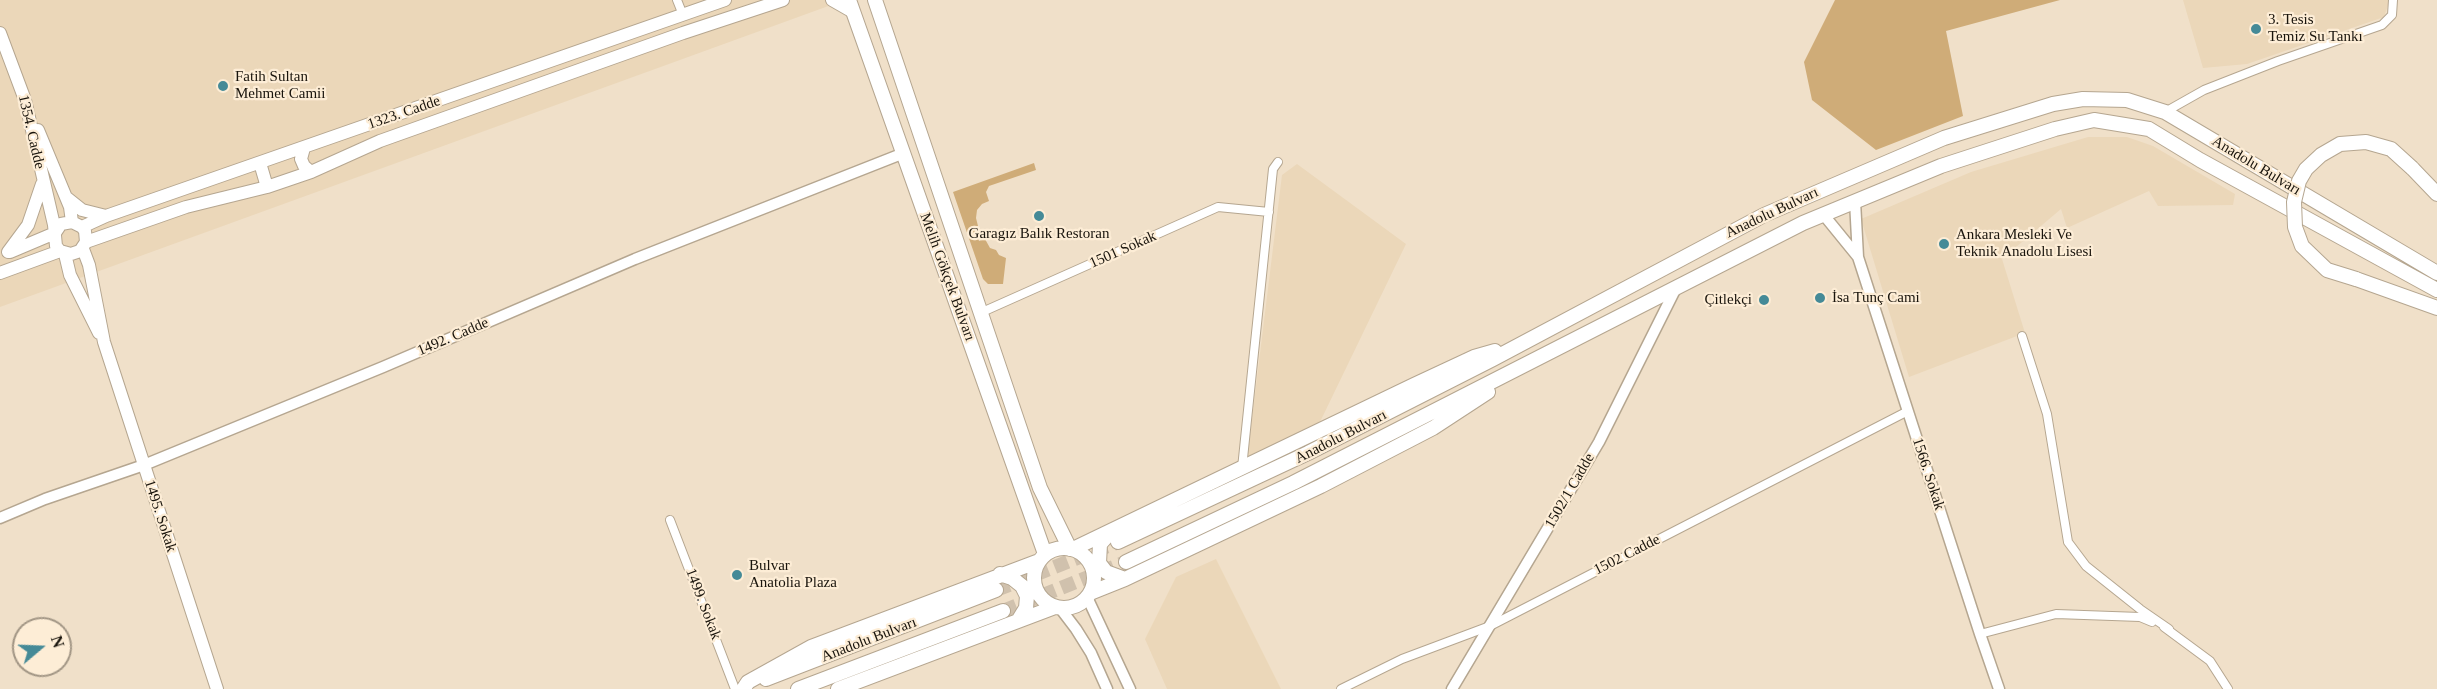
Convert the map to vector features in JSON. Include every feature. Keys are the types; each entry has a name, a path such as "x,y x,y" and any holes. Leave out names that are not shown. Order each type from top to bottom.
{"main road":[{"name":"1323. Cadde","path":"77,224 304,148 726,0"},
{"path":"0,273 62,252 76,253 84,245 186,207 267,187 311,172 370,145 683,33 783,0"},
{"path":"832,0 851,6"},
{"name":"Melih Gökçek Bulvarı","path":"874,0 1040,488 1071,549"},
{"name":"Melih Gökçek Bulvarı","path":"851,6 904,153 1042,558"},
{"name":"1354. Cadde","path":"0,33 25,100 55,233"},
{"name":"Anadolu Bulvarı","path":"1115,536 1251,481 1523,344 1764,215 1944,138 2053,104 2083,99 2127,100 2165,112 2437,273"},
{"path":"25,100 77,224 85,231 84,245"},
{"name":"Anadolu Bulvarı","path":"1126,562 1293,483 1742,252 1823,214 1941,166 2055,129 2094,120 2149,129 2199,160 2437,290"},
{"path":"363,127 370,145"},
{"path":"2437,194 2391,149 2366,142 2340,144 2320,155 2298,181 2294,202 2295,227 2302,246 2327,270 2437,308"},
{"path":"304,148 302,159 304,166 311,172"},
{"path":"260,163 267,187"},
{"path":"4,254 23,233 33,214 42,180"},
{"path":"64,195 82,210 106,216"},
{"path":"4,254 55,233 61,224 77,224"},
{"path":"55,233 56,246 62,252"},
{"name":"1495. Sokak","path":"84,245 104,342 217,689"},
{"name":"1495. Sokak","path":"62,252 70,275 104,342"},
{"path":"1125,579 1106,572 1098,555 1100,544 1242,468 1474,357 1523,344"},
{"path":"838,689 1018,621 1057,608 1070,608 1080,604 1089,595 1321,486 1433,428 1479,399 1520,368"},
{"path":"740,689 747,682 811,646 1042,558 1053,550 1071,549 1115,536"},
{"path":"1071,549 1087,560 1092,567 1094,576 1089,595"},
{"path":"1042,558 1035,570 1035,588 1040,597 1057,608"},
{"path":"1000,574 1022,585 1027,596 1026,608 1018,621"},
{"name":"Anadolu Bulvarı","path":"740,689 996,590"},
{"name":"Anadolu Bulvarı","path":"798,689 1003,611"}],"street":[{"path":"677,0 683,15"},
{"path":"2165,112 2204,90 2278,61 2382,25 2392,15 2393,0"},
{"name":"1492. Cadde","path":"0,518 45,499 144,465 383,367 635,259 904,153"},
{"path":"1242,468 1273,169 1278,162"},
{"path":"1855,201 1858,257"},
{"name":"1501 Sokak","path":"980,313 1218,207 1269,212"},
{"path":"1823,214 1858,257"},
{"name":"1566. Sokak","path":"1858,257 1980,634 2000,689"},
{"name":"1502/1 Cadde","path":"1452,689 1599,442 1677,286"},
{"path":"2022,336 2047,414 2068,542 2086,566 2210,661 2228,689"},
{"name":"1502 Cadde","path":"1341,689 1402,658 1490,626 1908,411"},
{"name":"1499. Sokak","path":"670,520 740,689"},
{"path":"1089,595 1130,689"},
{"path":"1057,608 1076,629 1091,653 1107,689"},
{"path":"1980,634 2056,614 2140,617 2169,629"}],"shaded area":[{"path":"0,0 845,0 0,307"},
{"path":"1835,0 2060,0 1946,31 1963,116 1876,150 1812,100 1804,62"},
{"path":"2183,0 2388,0 2389,2 2384,17 2247,64 2203,68"},
{"name":"Ankara Mesleki Ve Teknik Anadolu Lisesi","path":"2088,137 2127,137 2153,146 2235,194 2233,205 2158,206 2149,191 2067,228 2061,209 2002,259 2025,333 1909,377 1861,219 1971,172"},
{"path":"1034,163 1036,170 989,186 986,192 989,201 977,210 978,226 975,228 979,241 985,239 990,248 1006,258 1003,284 988,284 983,279 953,192"},
{"path":"1297,164 1406,244 1319,424 1247,459 1282,175"},
{"path":"1216,559 1281,689 1167,689 1145,639 1176,577"}],"tunnel":[{"path":"996,590 1118,542"},
{"path":"1003,611 1126,562"}],"place":[{"name":"3. Tesis Temiz Su Tankı","path":"2256,29"},
{"name":"Fatih Sultan Mehmet Camii","path":"223,86"},
{"name":"Garagız Balık Restoran","path":"1039,216"},
{"name":"Ankara Mesleki Ve Teknik Anadolu Lisesi","path":"1944,244"},
{"name":"İsa Tunç Cami","path":"1820,298"},
{"name":"Çitlekçi","path":"1764,300"},
{"name":"Bulvar Anatolia Plaza","path":"737,575"}]}
